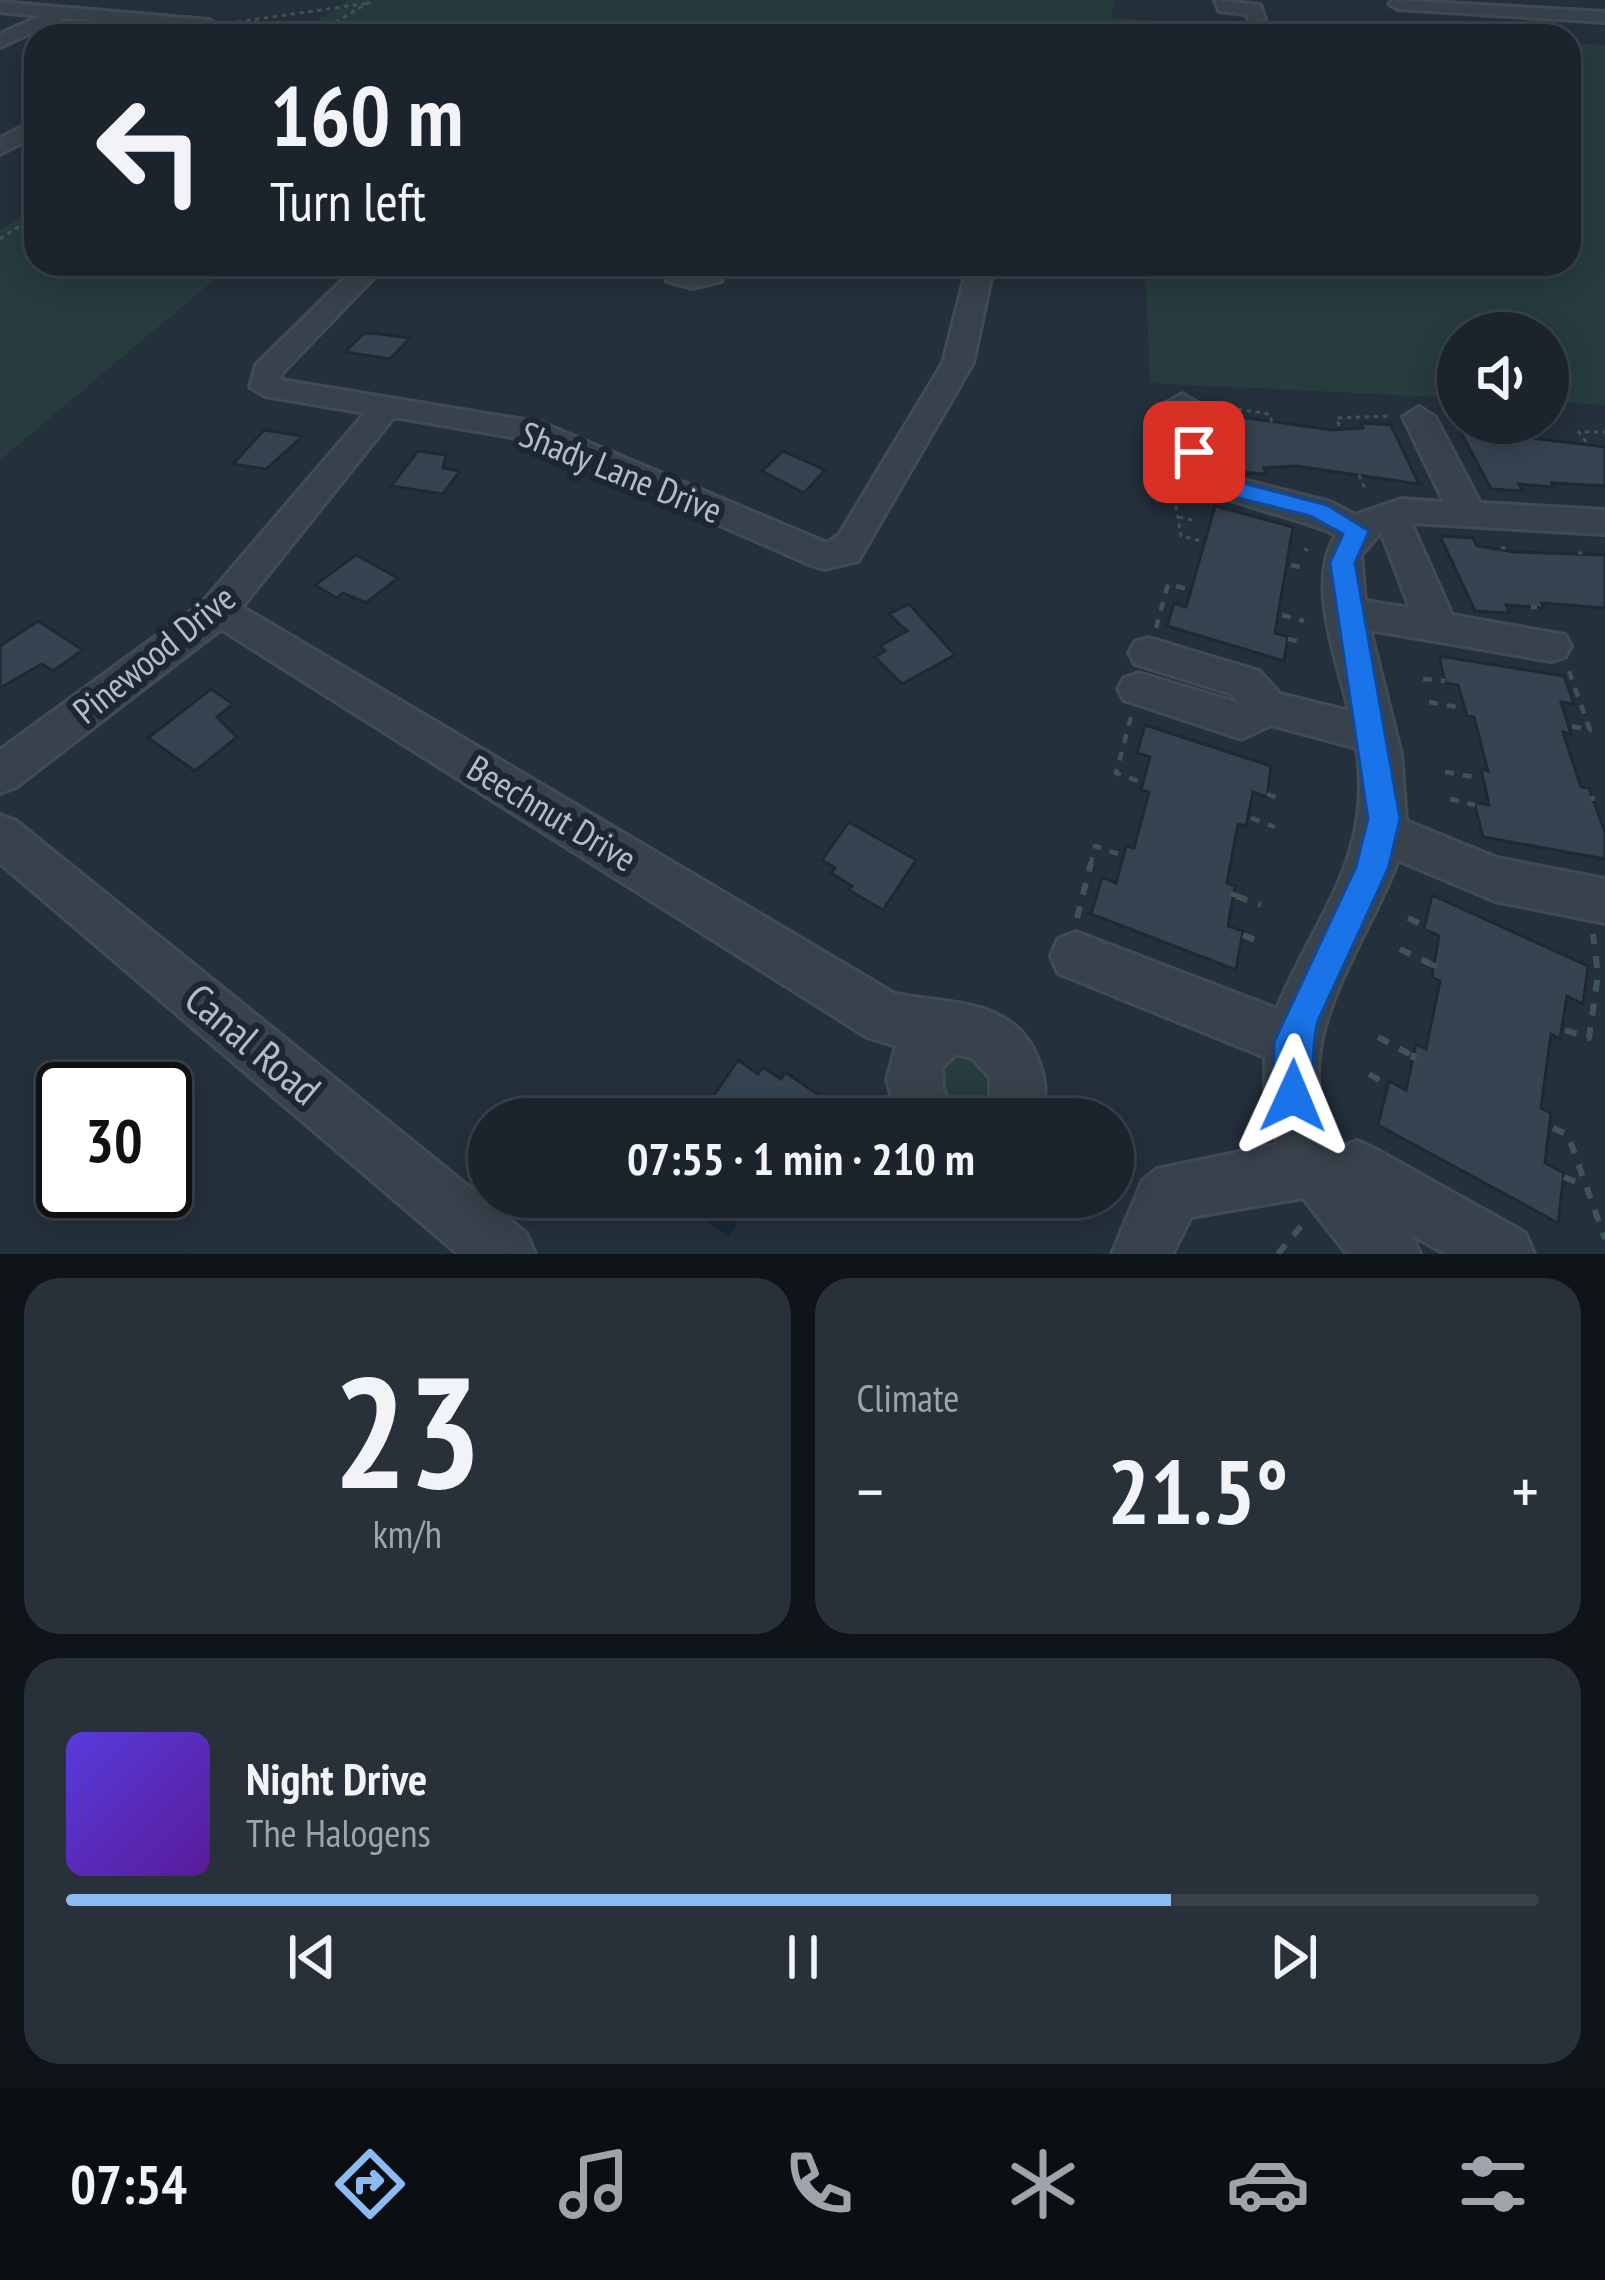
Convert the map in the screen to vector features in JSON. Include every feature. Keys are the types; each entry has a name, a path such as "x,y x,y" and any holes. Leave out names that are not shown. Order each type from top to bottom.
{"street":[{"path":"1224,0 1225,7 1254,9 1256,19"},
{"path":"1397,2 1605,17"},
{"path":"0,7 150,24"},
{"path":"36,24 62,12"},
{"name":"Shady Lane Drive","path":"363,276 262,382 275,391 531,430 812,552 836,556 852,544 958,363 978,276"},
{"path":"1188,404 1199,473 1208,482 1372,519 1401,511 1605,522"},
{"name":"Pinewood Drive","path":"0,775 216,613 386,407"},
{"path":"1408,416 1467,513"},
{"path":"1374,517 1342,563 1383,788 1382,832 1372,869 1309,996 1293,1042 1293,1096 1336,1169 1343,1209 1390,1254"},
{"path":"1374,517 1436,627"},
{"name":"Beechnut Drive","path":"216,613 237,620 886,1018 982,1033 1010,1056 1019,1090 1016,1098"},
{"path":"1352,613 1436,627 1560,657"},
{"path":"1144,672 1245,682 1267,707 1373,735"},
{"path":"1382,832 1496,878 1599,912"},
{"name":"Canal Road","path":"0,835 505,1254"},
{"path":"1079,943 1293,1042"},
{"path":"886,1018 907,1052 921,1098"},
{"path":"922,1098 922,1047 950,1029"},
{"path":"1142,1254 1164,1201 1178,1190 1336,1169 1504,1254"}],"path":[{"path":"237,22 371,1"},
{"path":"332,24 371,1"},
{"path":"1188,404 1269,414 1272,423"},
{"path":"1340,427 1336,418 1408,416"},
{"path":"1586,442 1579,432 1605,432"},
{"path":"1174,473 1181,536 1203,541"},
{"path":"1359,474 1374,517"},
{"path":"1178,517 1197,521"},
{"path":"1290,564 1307,569"},
{"path":"1142,782 1116,773 1168,584 1190,589"},
{"path":"1163,602 1174,604"},
{"path":"1280,615 1304,621"},
{"path":"1288,639 1302,642"},
{"path":"1560,657 1590,730 1569,726"},
{"path":"1423,679 1445,681"},
{"path":"1429,702 1464,708"},
{"path":"1123,746 1137,751"},
{"path":"1445,772 1482,778"},
{"path":"1267,794 1280,799"},
{"path":"1593,798 1605,801"},
{"path":"1450,799 1475,805"},
{"path":"1249,817 1275,827"},
{"path":"1079,943 1078,911 1095,846 1122,856"},
{"path":"1087,875 1101,881"},
{"path":"1234,895 1261,905"},
{"path":"1563,1029 1589,1038 1598,975 1599,912"},
{"path":"1408,918 1425,926"},
{"path":"1243,935 1255,940"},
{"path":"1400,949 1433,965"},
{"path":"1584,1002 1594,1007"},
{"path":"1378,1037 1413,1056"},
{"path":"1369,1074 1388,1085"},
{"path":"1551,1126 1568,1136 1605,1239"},
{"path":"1564,1177 1586,1186"},
{"path":"1278,1254 1302,1225"}],"green space":[{"path":"348,0 1114,0 1112,18 1221,24 311,24"},
{"path":"1581,44 1605,45 1605,405 1569,403 1569,312 1437,312 1437,397 1150,383 1146,276 1581,276"},
{"path":"24,214 24,276 219,276 0,460 0,230"},
{"path":"954,1058 976,1058 991,1073 989,1098 939,1095 939,1073"}],"water":[{"path":"703,1218 740,1218 729,1237"}],"building":[{"path":"364,333 410,338 390,359 345,352"},
{"path":"1218,414 1333,430 1363,428 1361,423 1391,425 1419,484 1296,466 1264,468 1266,474 1235,472"},
{"path":"264,430 303,436 266,469 233,464"},
{"path":"1569,443 1605,447 1605,486 1552,483 1554,487 1519,484 1523,491 1491,489 1467,444"},
{"path":"418,451 446,455 443,468 460,471 443,494 391,486"},
{"path":"783,451 825,470 804,493 762,471"},
{"path":"1215,506 1293,527 1275,633 1288,637 1284,661 1167,626 1174,603 1186,607"},
{"path":"1440,536 1473,538 1477,546 1515,552 1605,555 1605,608 1542,603 1545,608 1506,605 1510,613 1475,611"},
{"path":"356,555 398,578 366,603 343,593 337,598 315,585"},
{"path":"909,604 955,655 902,684 875,657 885,651 880,646 907,631 889,614"},
{"path":"38,621 83,650 53,671 42,664 0,688 0,646"},
{"path":"1439,656 1564,676 1574,704 1561,702 1571,734 1563,732 1581,787 1589,788 1605,832 1605,859 1483,837 1474,802 1489,805 1481,769 1488,771 1474,717 1467,716 1458,685 1445,683"},
{"path":"211,689 233,704 217,717 237,737 195,771 148,738"},
{"path":"1145,725 1271,766 1267,797 1253,792 1246,826 1238,824 1227,883 1235,886 1228,926 1243,931 1236,970 1091,914 1102,877 1116,883 1126,846 1134,848 1149,792 1141,790 1150,757 1137,753"},
{"path":"849,822 916,860 883,910 849,890 852,886 831,873 835,868 822,860"},
{"path":"1432,895 1588,966 1583,1004 1567,996 1560,1039 1551,1034 1541,1108 1551,1113 1545,1163 1564,1173 1558,1223 1378,1125 1389,1081 1406,1090 1416,1044 1426,1049 1440,981 1432,977 1439,936 1424,929"},
{"path":"738,1060 758,1074 763,1067 781,1079 785,1072 817,1094 815,1098 712,1098"}],"route":[{"path":"1194,452 1199,473 1208,482 1318,510 1357,531 1342,563 1383,788 1384,819 1372,869 1300,1017 1293,1042 1293,1096"}]}
